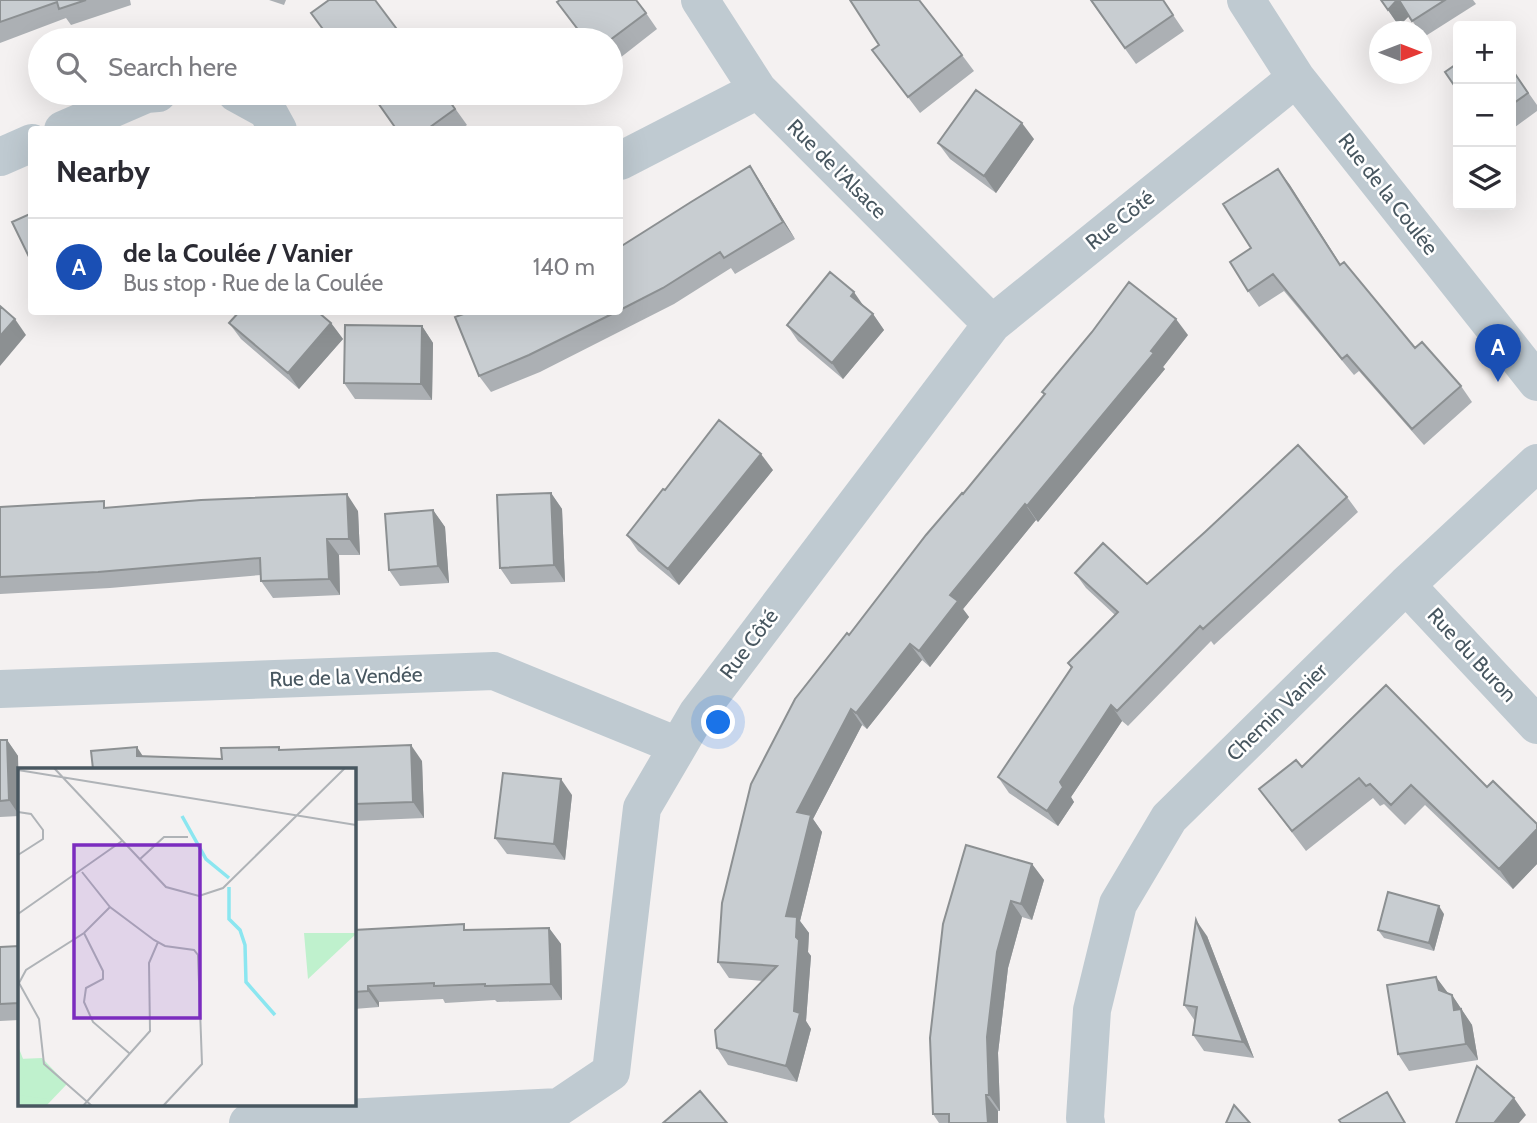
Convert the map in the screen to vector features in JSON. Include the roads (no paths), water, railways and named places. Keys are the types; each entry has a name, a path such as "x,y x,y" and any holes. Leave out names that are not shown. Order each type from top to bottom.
{"street":[{"name":"Rue de l'Alsace","path":"700,0 758,90 992,324"},
{"name":"Rue de la Coulée","path":"1246,0 1296,78 1537,382"},
{"name":"Rue Côté","path":"248,1123 559,1107 611,1072 642,808 697,714 992,324 1296,78"},
{"path":"623,159 758,90"},
{"path":"72,126 121,105"},
{"path":"258,105 267,110 276,126"},
{"path":"0,157 28,145"},
{"name":"Chemin Vanier","path":"1086,1123 1092,1010 1118,905 1169,818 1406,585 1537,463"},
{"name":"Rue du Buron","path":"1406,585 1537,725"},
{"name":"Rue de la Vendée","path":"0,689 494,671 678,746"}],"place":[{"name":"de la Coulée / Vanier","path":"1498,382"}]}
